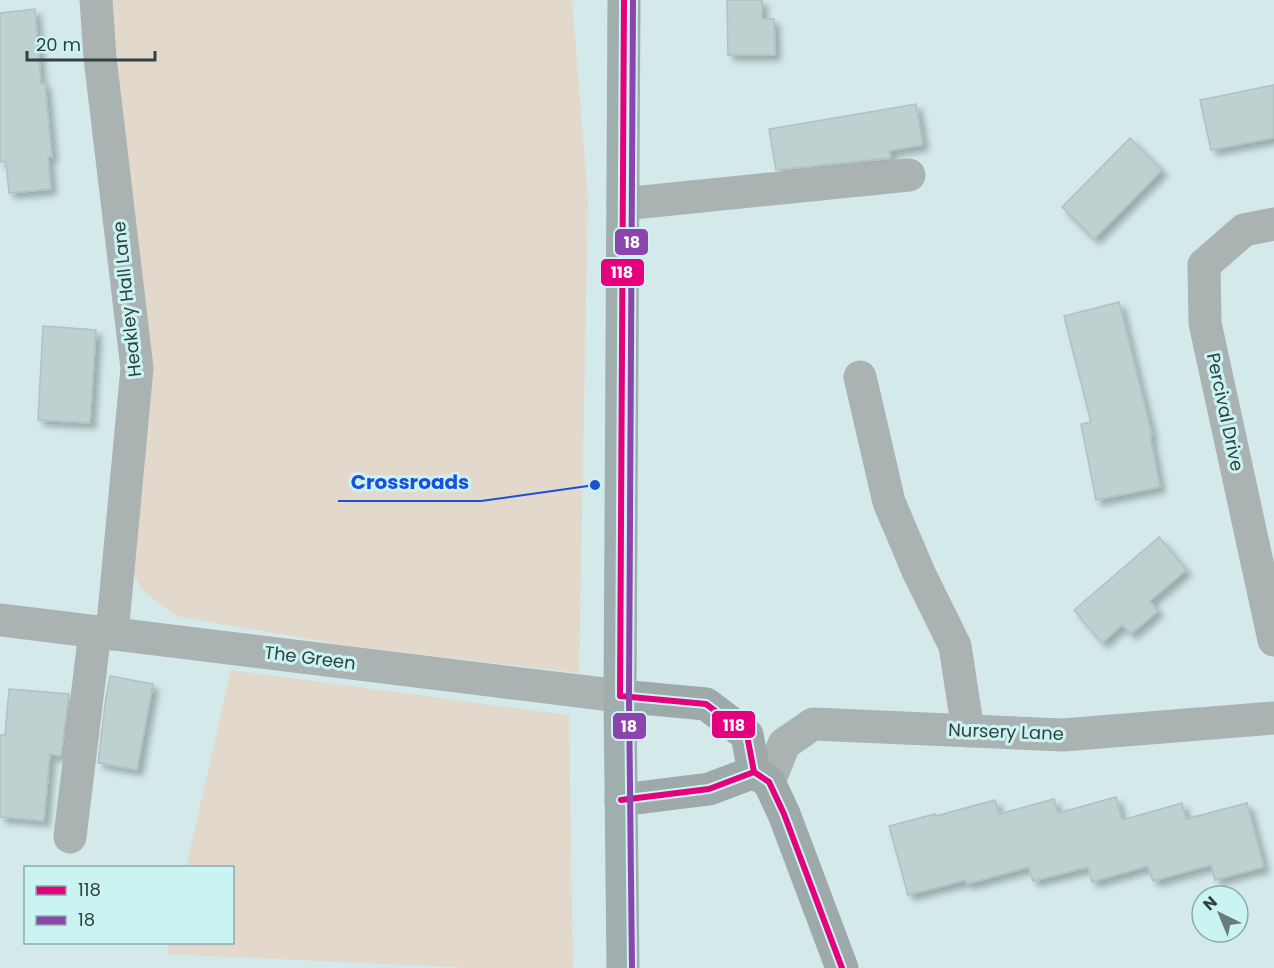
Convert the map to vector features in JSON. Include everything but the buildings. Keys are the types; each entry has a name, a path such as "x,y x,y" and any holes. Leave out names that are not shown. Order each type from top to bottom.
{"highway":[{"path":"623,968 620,696 624,0"}],"main road":[{"path":"620,696 706,704 747,735 761,777 784,814 842,968"},
{"path":"621,800 709,789 761,777"}],"street":[{"name":"Heakley Hall Lane","path":"70,837 104,633 137,368 100,58 96,0"},
{"path":"623,204 909,175"},
{"name":"Percival Drive","path":"1274,224 1244,230 1204,265 1205,323 1274,640"},
{"path":"860,376 889,502 919,573 955,646 968,731"},
{"name":"The Green","path":"0,620 620,696"},
{"name":"Nursery Lane","path":"761,777 784,744 813,724 1063,735 1274,718"}],"shaded area":[{"path":"110,0 572,0 588,199 579,673 354,647 176,616 142,590 128,566"},
{"path":"231,670 569,715 573,968 470,968 166,954 169,944 234,944 234,866 186,866"}],"transit line":[{"name":"118","path":"624,0 620,696 706,704 747,735 754,772 769,782 784,814 842,968"},
{"name":"18","path":"632,968 629,696 633,0"},
{"name":"118","path":"621,800 709,789 754,772"}],"place":[{"name":"Crossroads","path":"595,485"}]}
